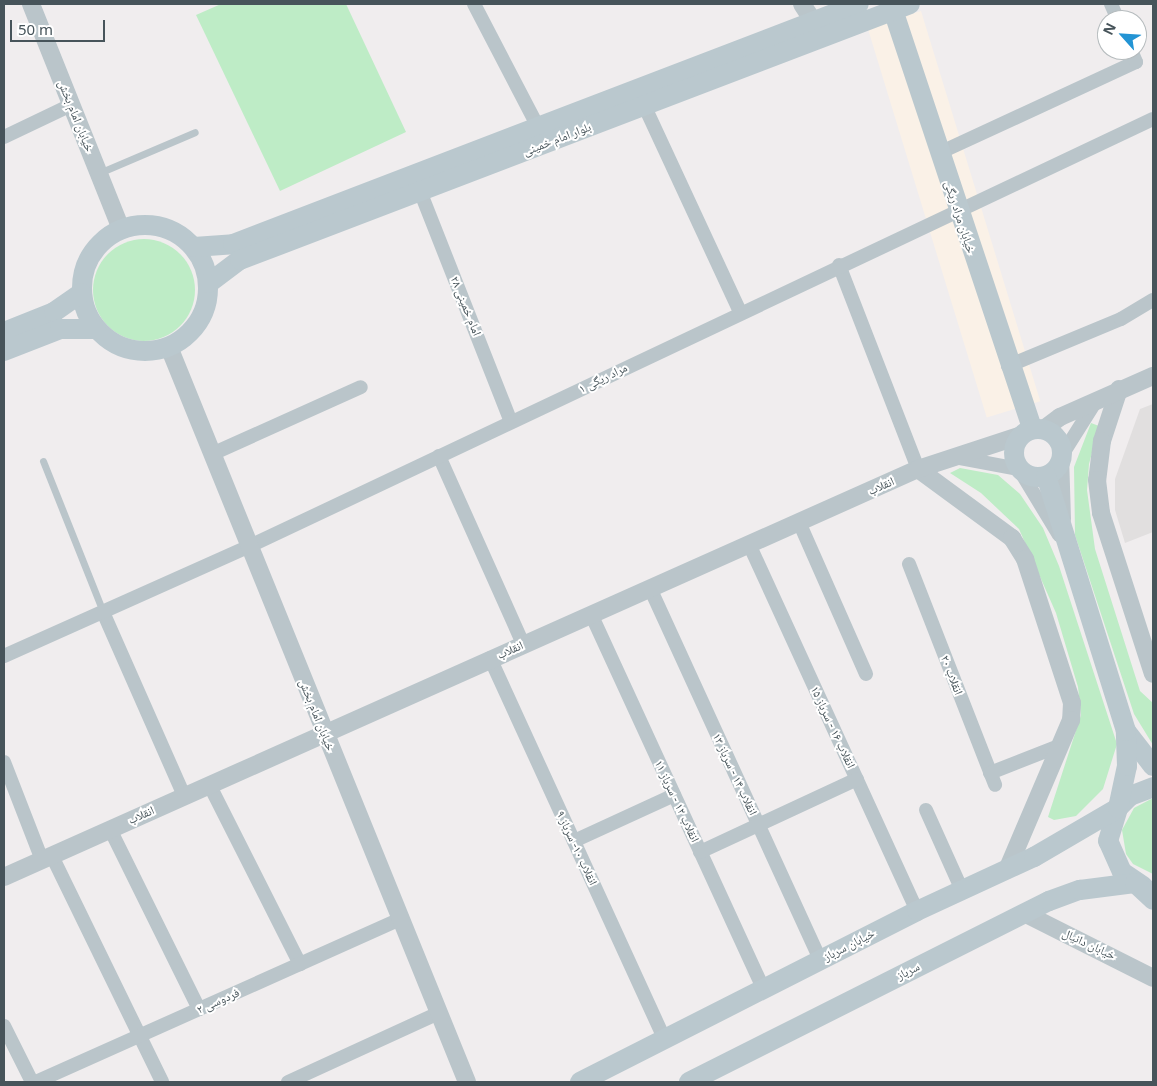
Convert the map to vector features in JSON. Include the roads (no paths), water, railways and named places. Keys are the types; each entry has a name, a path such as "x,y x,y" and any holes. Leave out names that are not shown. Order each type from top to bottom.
{"main road":[{"name":"بلوار امام خمینی","path":"194,246 233,244 859,4"},
{"name":"بلوار امام خمینی","path":"208,283 240,260 644,106 898,6"},
{"name":"خیابان مراد ریگی","path":"898,6 939,153 1008,366 1032,431"},
{"path":"4,351 60,329 96,329 129,350 168,347 199,322 208,283 194,246 160,226 121,229 91,254 81,292 96,329"},
{"path":"4,332 54,312 81,292"},
{"path":"1032,431 1060,442 1062,455 1057,468 1046,476 1032,476 1019,469 1014,455 1032,431"},
{"path":"1046,476 1064,545 1126,731 1127,766 1118,808 1108,841 1112,858 1144,886 1153,900"},
{"path":"1126,731 1153,766"},
{"name":"خیابان سرباز","path":"580,1082 917,911 1007,870 1118,808 1130,796 1153,787"},
{"name":"سرباز","path":"689,1082 1024,913 1080,890 1144,886"}],"street":[{"name":"خیابان امام بخش","path":"31,4 121,229"},
{"path":"474,4 538,127"},
{"path":"802,4 813,21"},
{"path":"939,153 1125,60"},
{"path":"4,137 71,105"},
{"path":"644,106 740,312"},
{"name":"مراد ریگی ۱","path":"4,656 250,546 839,265 959,214 1153,119"},
{"name":"امام خمینی ۲۸","path":"420,191 511,422"},
{"path":"839,265 918,469 982,511 1012,538 1025,559 1072,703 1061,745 1007,870"},
{"path":"1008,366 1121,319 1153,300"},
{"name":"خیابان امام بخش","path":"168,347 467,1082"},
{"name":"انقلاب","path":"4,878 324,732 918,469 949,457 1032,431 1119,388 1153,376"},
{"path":"212,454 361,387"},
{"path":"1119,388 1102,441 1097,480 1101,513 1153,674"},
{"path":"1064,545 1062,455 1096,401"},
{"path":"439,456 523,644"},
{"path":"949,457 978,458 1019,469 1064,545"},
{"path":"799,522 866,674"},
{"name":"انقلاب ۱۶ - سرباز ۱۵","path":"749,544 917,911"},
{"name":"انقلاب ۲۰","path":"909,564 993,779 1061,745"},
{"name":"انقلاب ۱۴ - سرباز ۱۳","path":"650,588 820,960"},
{"path":"103,612 184,796"},
{"name":"انقلاب ۱۲ - سرباز ۱۱","path":"591,614 763,988"},
{"name":"انقلاب ۱۰- سرباز ۹","path":"490,658 664,1038"},
{"path":"4,762 47,858 137,1037 162,1082"},
{"path":"700,852 857,779"},
{"path":"209,784 300,964"},
{"path":"574,841 674,795"},
{"path":"926,810 962,890"},
{"path":"110,829 199,1010"},
{"name":"خیابان دانیال","path":"1024,913 1153,978"},
{"name":"فردوسی ۲","path":"36,1082 401,919"},
{"path":"288,1082 439,1013"},
{"path":"4,1026 32,1082"}],"lane":[{"path":"99,173 195,132"},
{"path":"43,461 103,612"}]}
